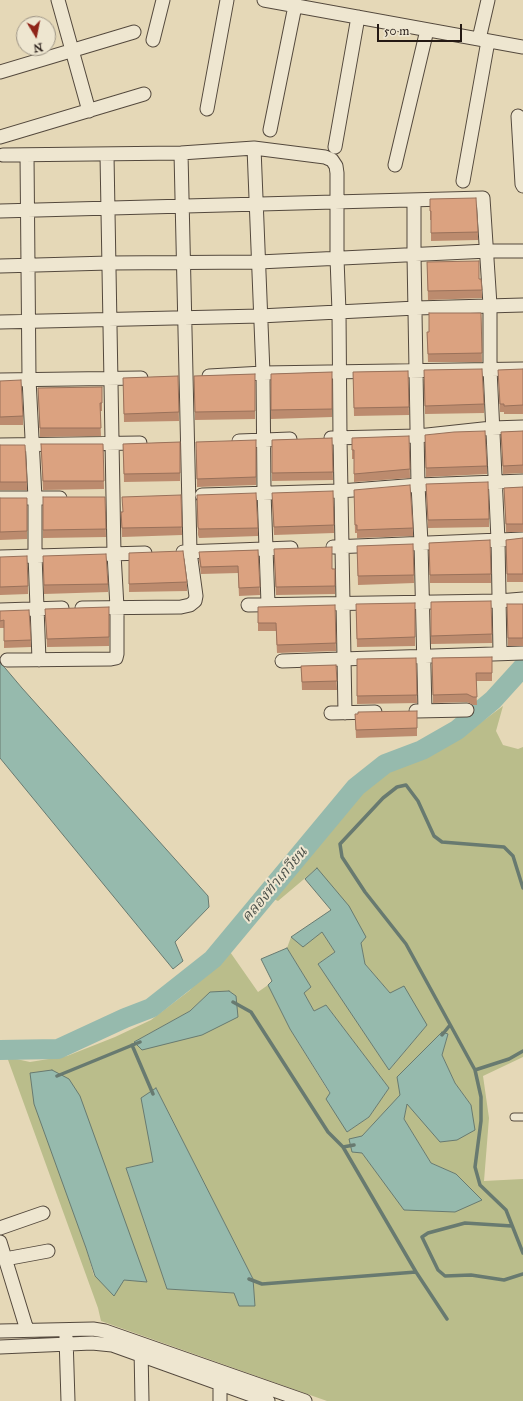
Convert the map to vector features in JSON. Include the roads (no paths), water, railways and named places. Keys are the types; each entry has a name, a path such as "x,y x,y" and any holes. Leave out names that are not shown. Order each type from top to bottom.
{"street":[{"path":"58,0 89,111"},
{"path":"153,40 163,0"},
{"path":"207,109 228,0"},
{"path":"264,0 523,47"},
{"path":"463,181 488,0"},
{"path":"270,130 295,6"},
{"path":"335,147 358,17"},
{"path":"395,165 427,30"},
{"path":"0,72 134,32"},
{"path":"0,137 144,94"},
{"path":"520,123 523,186"},
{"path":"254,148 263,374 265,549 268,604"},
{"path":"3,155 181,153 254,148 325,157 332,160 336,166 336,258 339,312 340,491 345,659 345,713"},
{"path":"0,610 181,607 190,605 196,601 190,552 181,153"},
{"path":"27,155 30,321 29,379 35,498 35,555 39,660"},
{"path":"7,660 116,658 117,607 114,554 106,155"},
{"path":"0,211 483,198 488,251 492,428 500,601 500,653"},
{"path":"414,200 418,485 421,543 425,711"},
{"path":"0,266 109,262 259,262 488,251 523,251"},
{"path":"0,322 260,316 416,308 523,305"},
{"path":"171,377 417,370 523,369"},
{"path":"0,380 156,378"},
{"path":"317,438 418,436 492,428 523,427"},
{"path":"226,441 302,439"},
{"path":"172,442 203,442"},
{"path":"0,445 150,443"},
{"path":"174,496 264,492 340,491 418,485 523,481"},
{"path":"97,497 128,497"},
{"path":"0,498 74,498"},
{"path":"319,548 523,539"},
{"path":"0,557 304,548"},
{"path":"248,605 500,601 523,599"},
{"path":"282,661 523,653"},
{"path":"401,711 467,710"},
{"path":"331,713 385,712"},
{"path":"0,1228 43,1213"},
{"path":"0,1242 27,1330"},
{"path":"5,1259 48,1251"},
{"path":"0,1331 93,1329 105,1331 141,1350 221,1378 297,1400"},
{"path":"66,1330 68,1401"},
{"path":"0,1347 104,1344 119,1348 141,1350"},
{"path":"141,1350 142,1401"},
{"path":"220,1401 221,1378"},
{"path":"221,1378 268,1401"}],"lane":[{"path":"514,1117 523,1117"}],"water":[{"path":"0,662 208,896 209,907 175,942 183,961 173,969 0,758"},
{"path":"317,868 349,906 366,937 361,943 365,964 390,993 404,986 427,1025 389,1070 318,964 335,952 322,932 303,947 291,937 331,910 305,879"},
{"path":"287,948 311,987 304,993 314,1011 326,1005 389,1088 369,1117 347,1132 326,1099 330,1093 290,1029 268,985 272,981 261,959"},
{"path":"229,991 236,996 238,1017 202,1035 142,1050 134,1042 190,1011 210,992"},
{"path":"442,1032 448,1034 442,1055 455,1083 471,1105 475,1130 457,1140 440,1142 407,1104 404,1119 431,1163 456,1174 482,1200 455,1212 404,1210 362,1153 352,1152 349,1139 362,1136 400,1095 397,1077"},
{"path":"52,1070 69,1079 80,1096 147,1282 124,1280 114,1296 95,1276 34,1104 30,1073"},
{"path":"156,1088 253,1279 255,1306 239,1306 234,1293 167,1289 126,1168 153,1162 141,1098"}],"waterway":[{"name":"คลองท่าเกวียน","path":"0,1050 58,1049 125,1018 151,1008 213,959 356,787 385,764 422,750 457,730 493,700 523,667"},
{"path":"523,888 513,856 504,847 442,842 434,836 418,801 406,785 397,787 383,798 340,844 342,857 365,892 406,944 475,1070 481,1097 481,1121 475,1167 480,1185 506,1210 523,1253"},
{"path":"233,1002 251,1012 328,1132 343,1147 354,1145"},
{"path":"442,1035 450,1025"},
{"path":"57,1076 140,1042"},
{"path":"132,1045 153,1094"},
{"path":"475,1070 509,1059 523,1051"},
{"path":"249,1279 262,1284 416,1272 343,1147"},
{"path":"512,1226 465,1223 428,1233 422,1237 438,1270 445,1276 471,1275 504,1280 523,1274"},
{"path":"416,1272 447,1319"}]}
